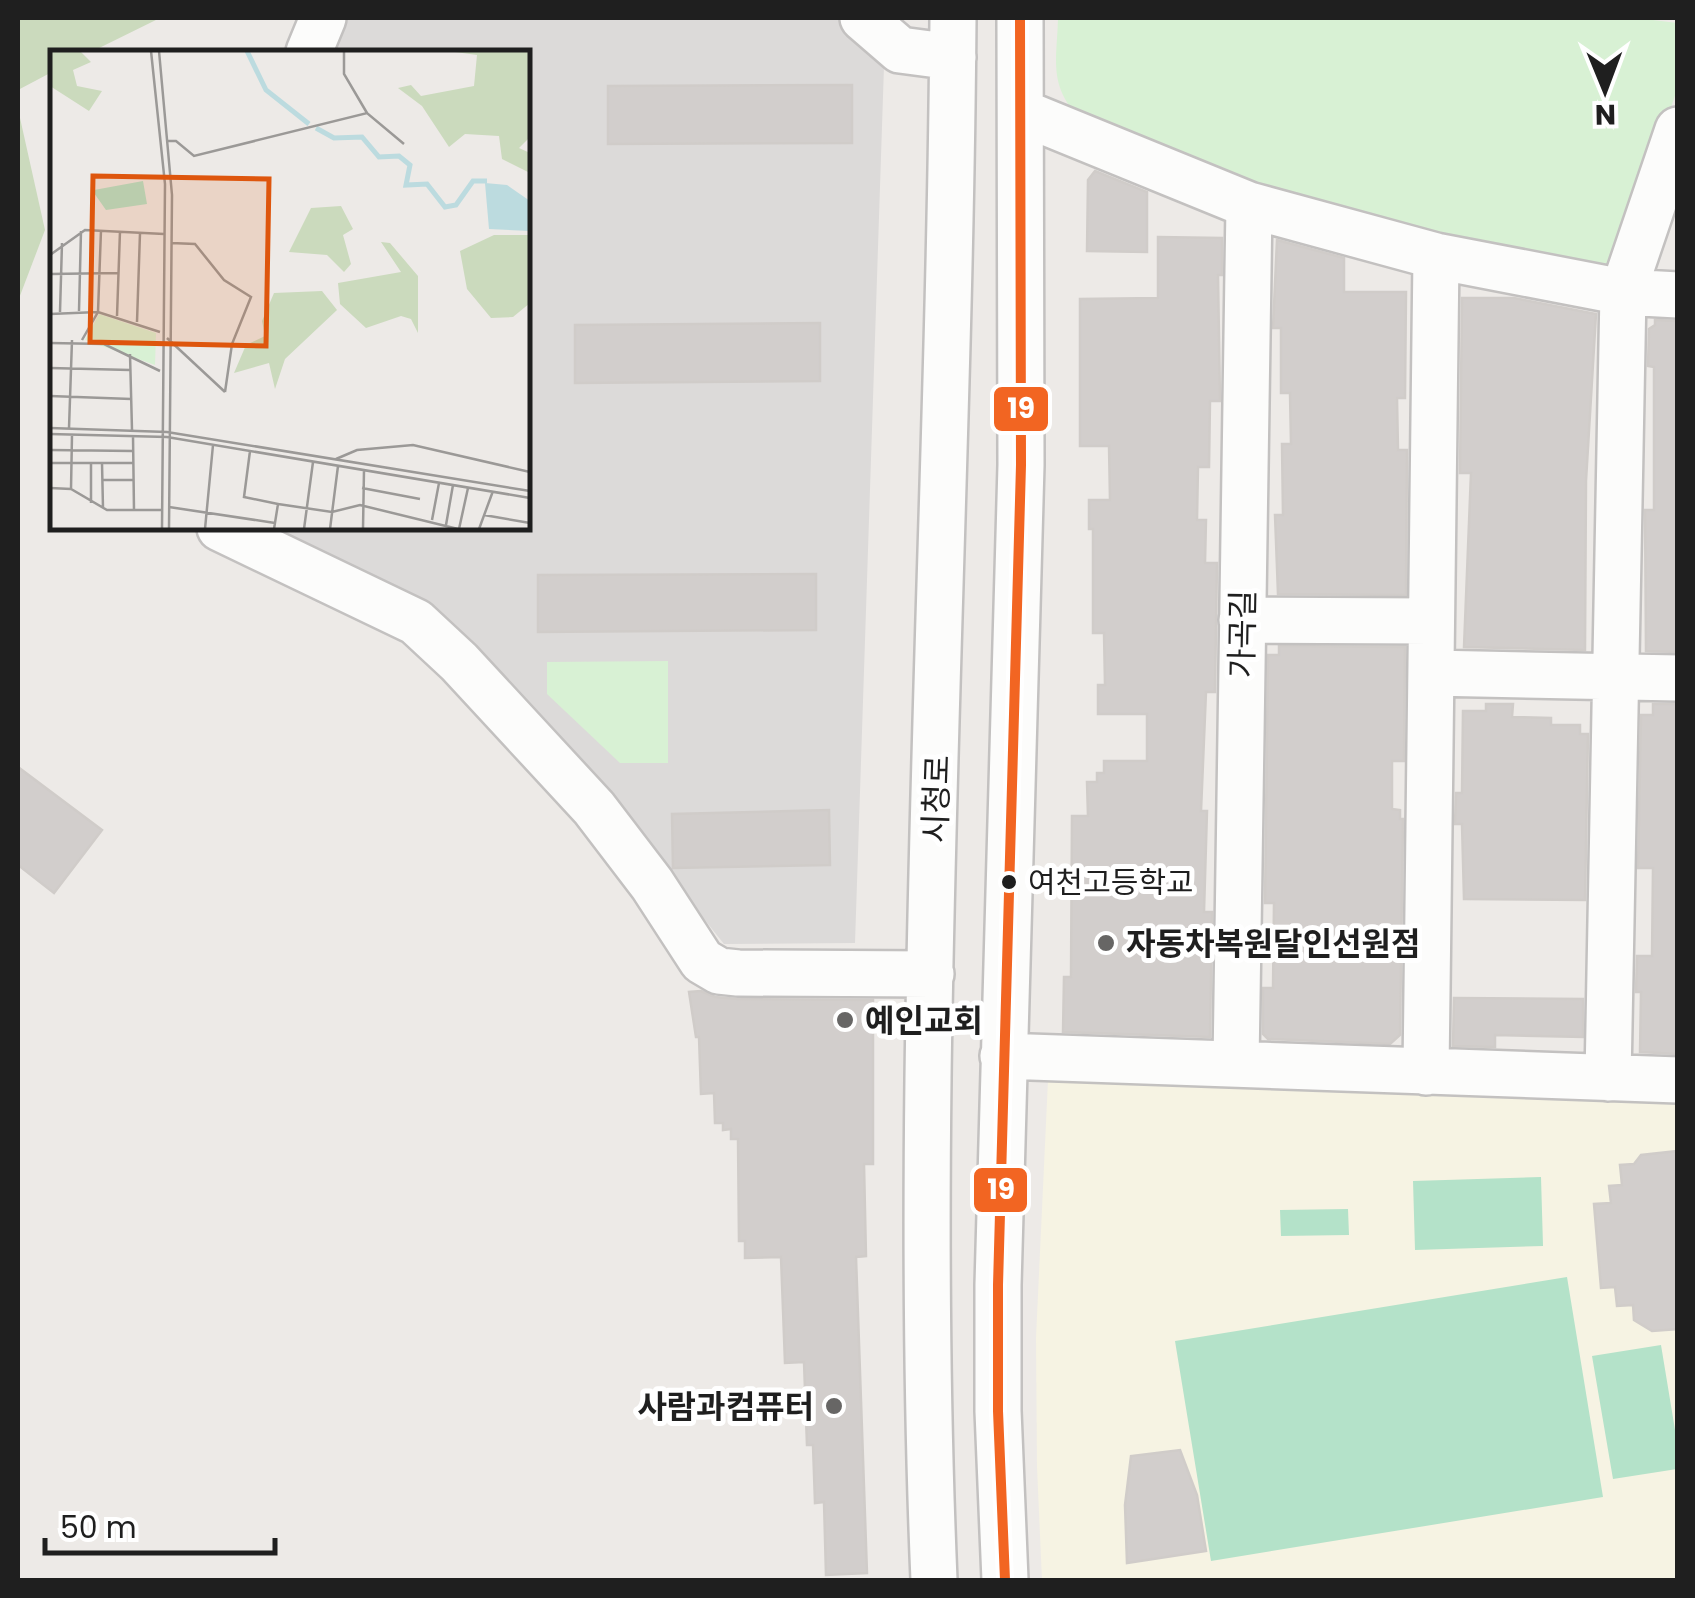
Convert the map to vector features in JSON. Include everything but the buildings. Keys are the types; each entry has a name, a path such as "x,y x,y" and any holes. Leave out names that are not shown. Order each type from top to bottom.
{"street":[{"path":"310,50 323,18"},
{"path":"863,18 900,50 953,37"},
{"path":"1005,1580 998,1411 1003,1056 1021,466 1020,18"},
{"name":"시청로","path":"934,1580 926,1328 953,37"},
{"path":"1020,112 1249,205 1436,256 1622,292 1678,295"},
{"path":"1608,1078 1622,292 1678,130"},
{"name":"가곡길","path":"1236,1064 1249,205"},
{"path":"1426,1072 1436,256"},
{"path":"946,467 1021,466"},
{"path":"224,530 416,622 482,686 594,808 652,884 702,961 718,970 738,973 931,974"},
{"path":"1242,620 1431,621"},
{"path":"1432,673 1678,678"},
{"path":"1003,1056 1678,1080"}],"shaded area":[{"path":"336,18 836,18 884,66 855,943 724,944 653,855 542,730 255,530 530,530 530,50 326,50"},
{"path":"1048,1080 1677,1104 1677,1580 1042,1580 1036,1338"}],"green space":[{"path":"18,18 160,18 95,50 50,50 50,73 18,90"},
{"path":"1058,18 1637,18 1677,23 1677,90 1613,272 1475,246 1295,200 1079,118 1058,82"},
{"path":"18,109 45,230 18,301"},
{"path":"668,661 668,763 620,763 547,694 547,662"},
{"path":"1541,1177 1543,1246 1415,1250 1413,1181"},
{"path":"1348,1209 1349,1235 1281,1236 1280,1210"},
{"path":"1567,1277 1603,1497 1211,1561 1175,1341"},
{"path":"1661,1345 1677,1442 1677,1469 1613,1479 1592,1356"}],"transit line":[{"name":"19","path":"1005,1580 998,1285 1021,465 1020,18"}],"place":[{"name":"여천고등학교","path":"1009,882"},
{"name":"자동차복원달인선원점","path":"1106,943"},
{"name":"예인교회","path":"845,1020"},
{"name":"사람과컴퓨터","path":"834,1406"}]}
